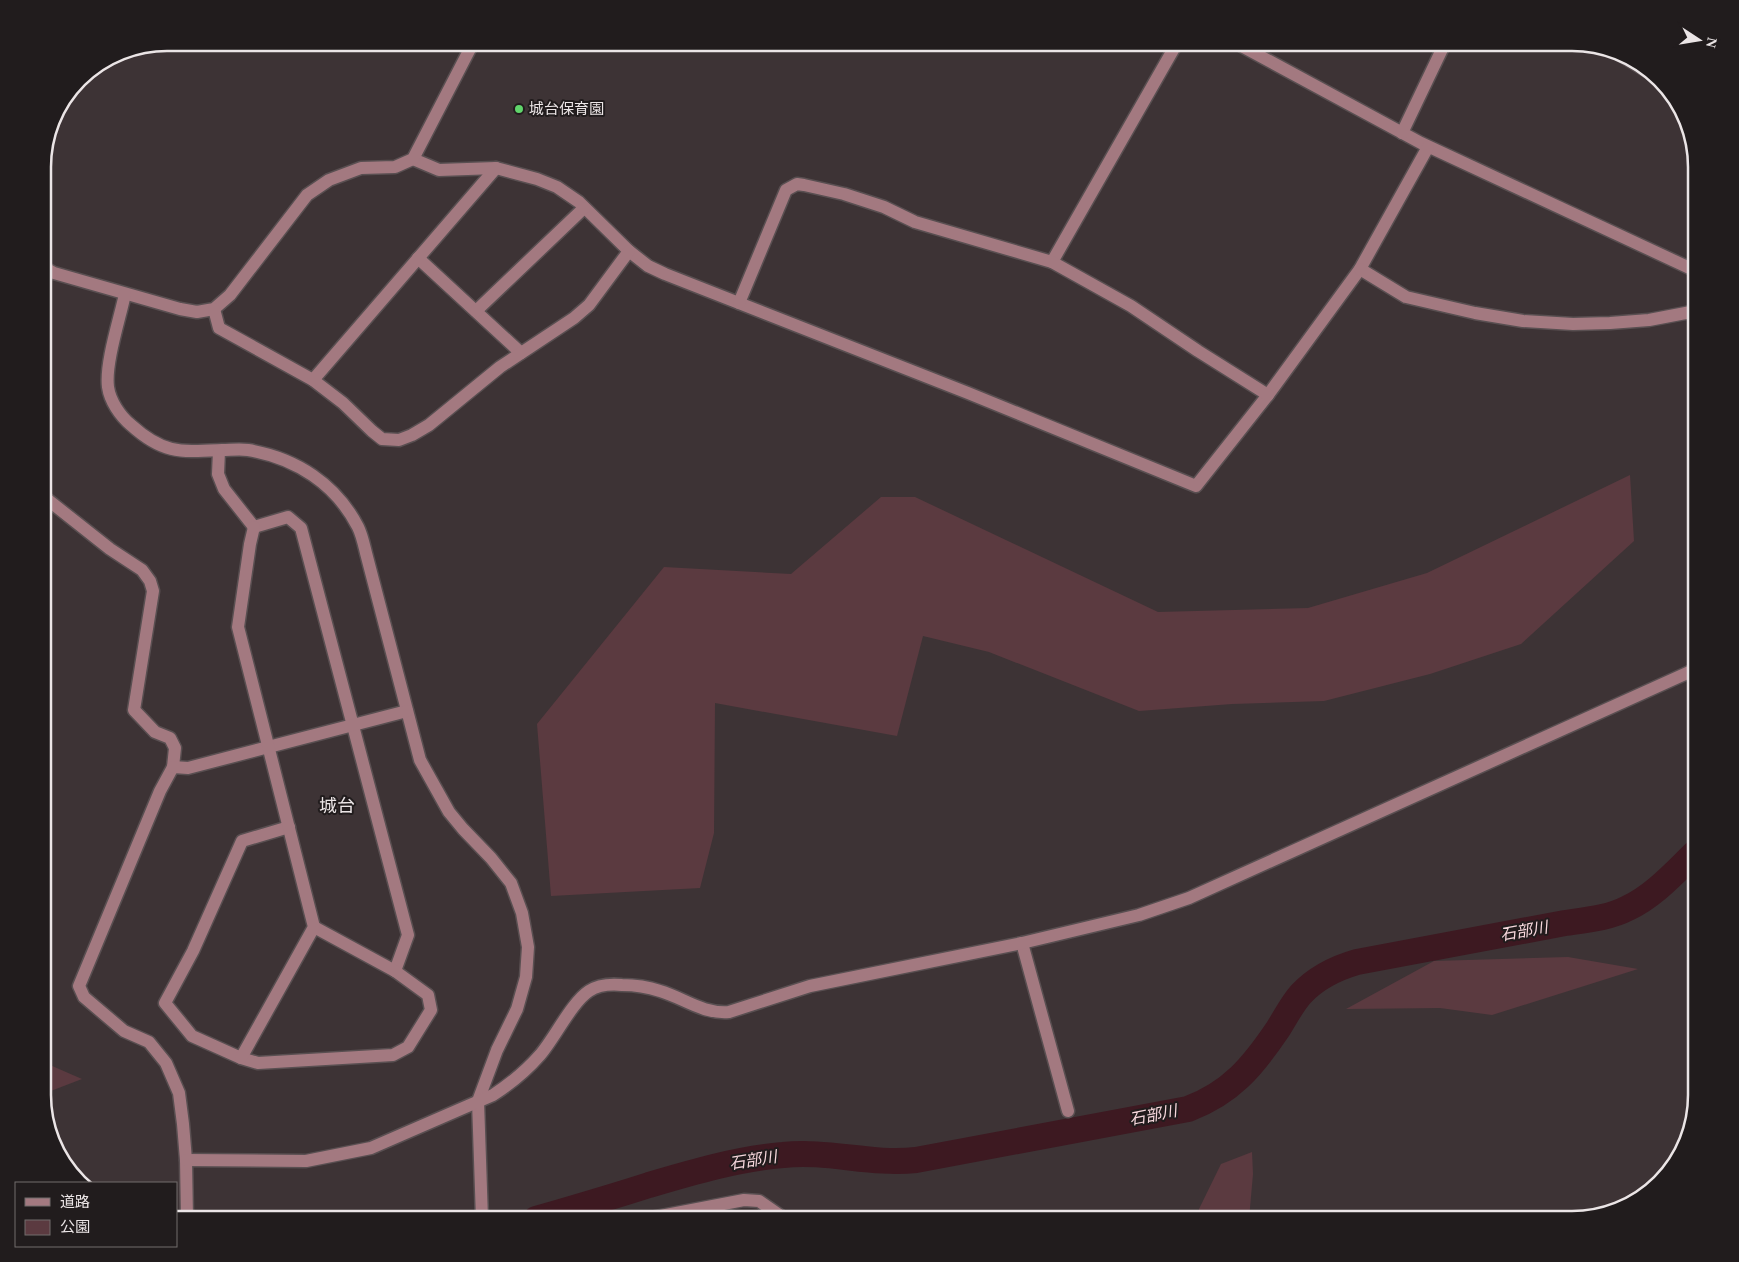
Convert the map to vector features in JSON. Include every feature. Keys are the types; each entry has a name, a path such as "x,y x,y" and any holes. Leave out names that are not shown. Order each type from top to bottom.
{"street":[{"path":"51,271 180,309 197,312 214,309 230,295 308,195 329,180 361,168 395,166 413,159 468,51"},
{"path":"1052,262 1172,51"},
{"path":"1252,51 1428,147 1688,267"},
{"path":"1402,133 1441,51"},
{"path":"413,159 440,170 496,168 557,186 570,194 648,266 664,274 968,393 1196,486 1268,395 1360,269 1428,147"},
{"path":"313,380 496,168"},
{"path":"739,304 786,190 797,184 844,194 884,207 915,222 1052,262 1132,306 1198,351 1268,395"},
{"path":"476,311 584,208"},
{"path":"214,309 219,328 313,380 382,439 399,440 429,425 500,367 574,318 589,305 629,250"},
{"path":"418,258 521,353"},
{"path":"1360,269 1406,296 1475,313 1523,320 1572,324 1610,323 1649,320 1688,313"},
{"path":"125,294 109,363 108,387 115,406 127,422 145,438 166,448 188,451 247,450 270,456 300,466 322,481 344,504 359,529 420,760 434,789 449,812 511,883 522,913 528,947 526,977 517,1009 497,1050 478,1101 482,1211"},
{"path":"219,450 218,474 224,489 254,527"},
{"path":"51,502 110,549 142,570 150,581 153,591 134,710 155,732 170,738 175,748 173,767 156,800 79,986 84,997 124,1031 149,1042 166,1063 179,1093 186,1160 186,1211"},
{"path":"254,527 288,517 301,528 408,935 395,971"},
{"path":"242,1058 314,926 238,627 254,527"},
{"path":"186,1160 306,1161 371,1148 478,1101 510,1084 540,1055 578,1002 588,992 598,987 623,985 661,991 706,1010 718,1013 729,1012 810,986 1022,943 1139,915 1189,898 1688,673"},
{"path":"173,767 188,768 407,711"},
{"path":"289,827 242,840 193,951 165,1003 192,1036 258,1063 393,1055 408,1047 431,1010 428,994 395,971 314,926"},
{"path":"1022,943 1068,1111"},
{"path":"690,1211 744,1200 759,1201 773,1211"}],"green space":[{"path":"1630,475 1634,541 1521,644 1430,674 1324,701 1232,704 1139,711 989,652 923,636 897,736 715,703 714,833 700,888 551,896 537,724 664,567 791,574 881,497 915,497 1158,612 1308,608 1427,573"},
{"path":"1568,957 1638,969 1492,1015 1440,1008 1346,1009 1434,961"},
{"path":"51,1065 82,1079 51,1091"},
{"path":"1252,1152 1253,1174 1250,1211 1199,1211 1221,1164"}],"waterway":[{"name":"石部川","path":"563,1211 682,1175 766,1157 816,1154 883,1161 916,1160 1188,1109 1217,1095 1240,1077 1269,1042 1301,994 1320,978 1341,967 1357,962 1613,914 1647,897 1688,860"}],"place":[{"name":"城台保育園","path":"519,109"}],"district":[{"name":"城台","path":"337,806"}]}
